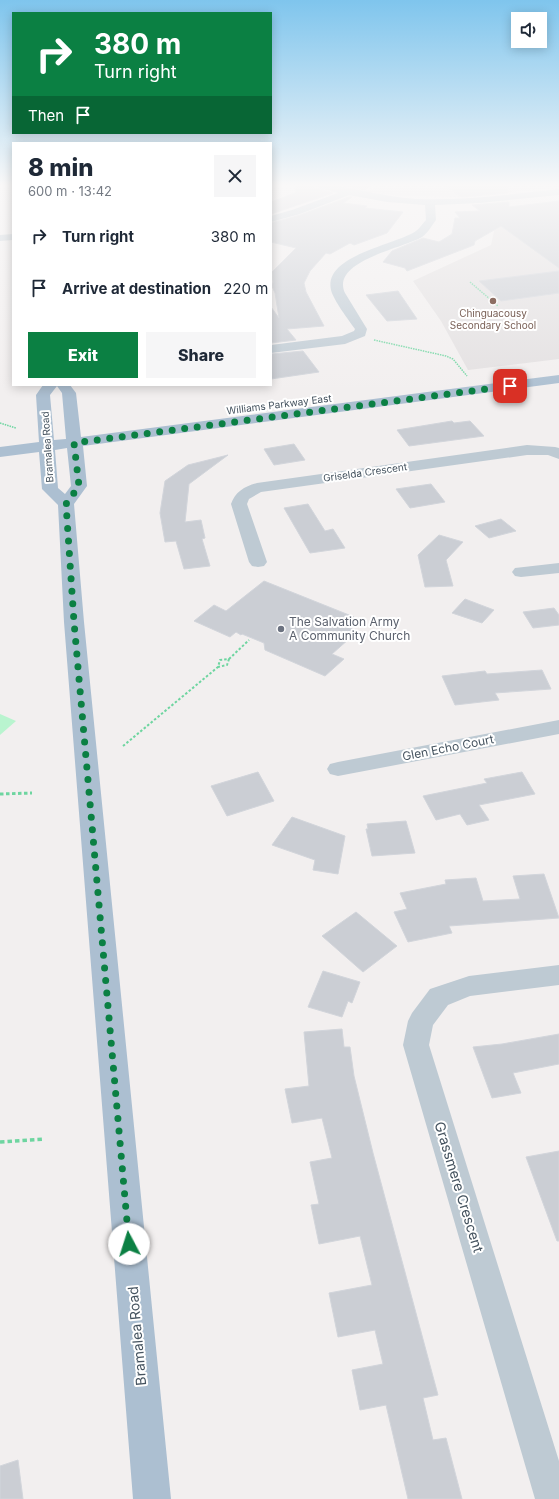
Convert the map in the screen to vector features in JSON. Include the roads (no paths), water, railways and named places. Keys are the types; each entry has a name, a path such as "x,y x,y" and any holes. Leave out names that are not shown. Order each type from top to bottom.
{"main road":[{"name":"Williams Parkway East","path":"0,452 46,440 469,379 559,368"},
{"name":"Williams Parkway East","path":"74,436 559,379"},
{"name":"Bramalea Road","path":"49,386 43,394 50,489 66,504 74,622 152,1499"},
{"path":"64,386 69,393 79,486 66,504"},
{"name":"Williams Parkway East","path":"0,439 46,440"}],"street":[{"path":"272,349 345,340 360,333 361,329 337,289 337,280 342,270 360,257 368,254"},
{"name":"Griselda Crescent","path":"258,562 239,504 240,499 244,494 257,488 527,450 550,450 559,454"},
{"path":"521,572 559,568"},
{"name":"Glen Echo Court","path":"338,769 559,727"},
{"name":"Grassmere Crescent","path":"553,1499 416,1045 421,1021 439,997 469,986 559,975"}],"place":[{"name":"Chinguacousy Secondary School","path":"493,301"},
{"name":"The Salvation Army A Community Church","path":"281,629"}]}
